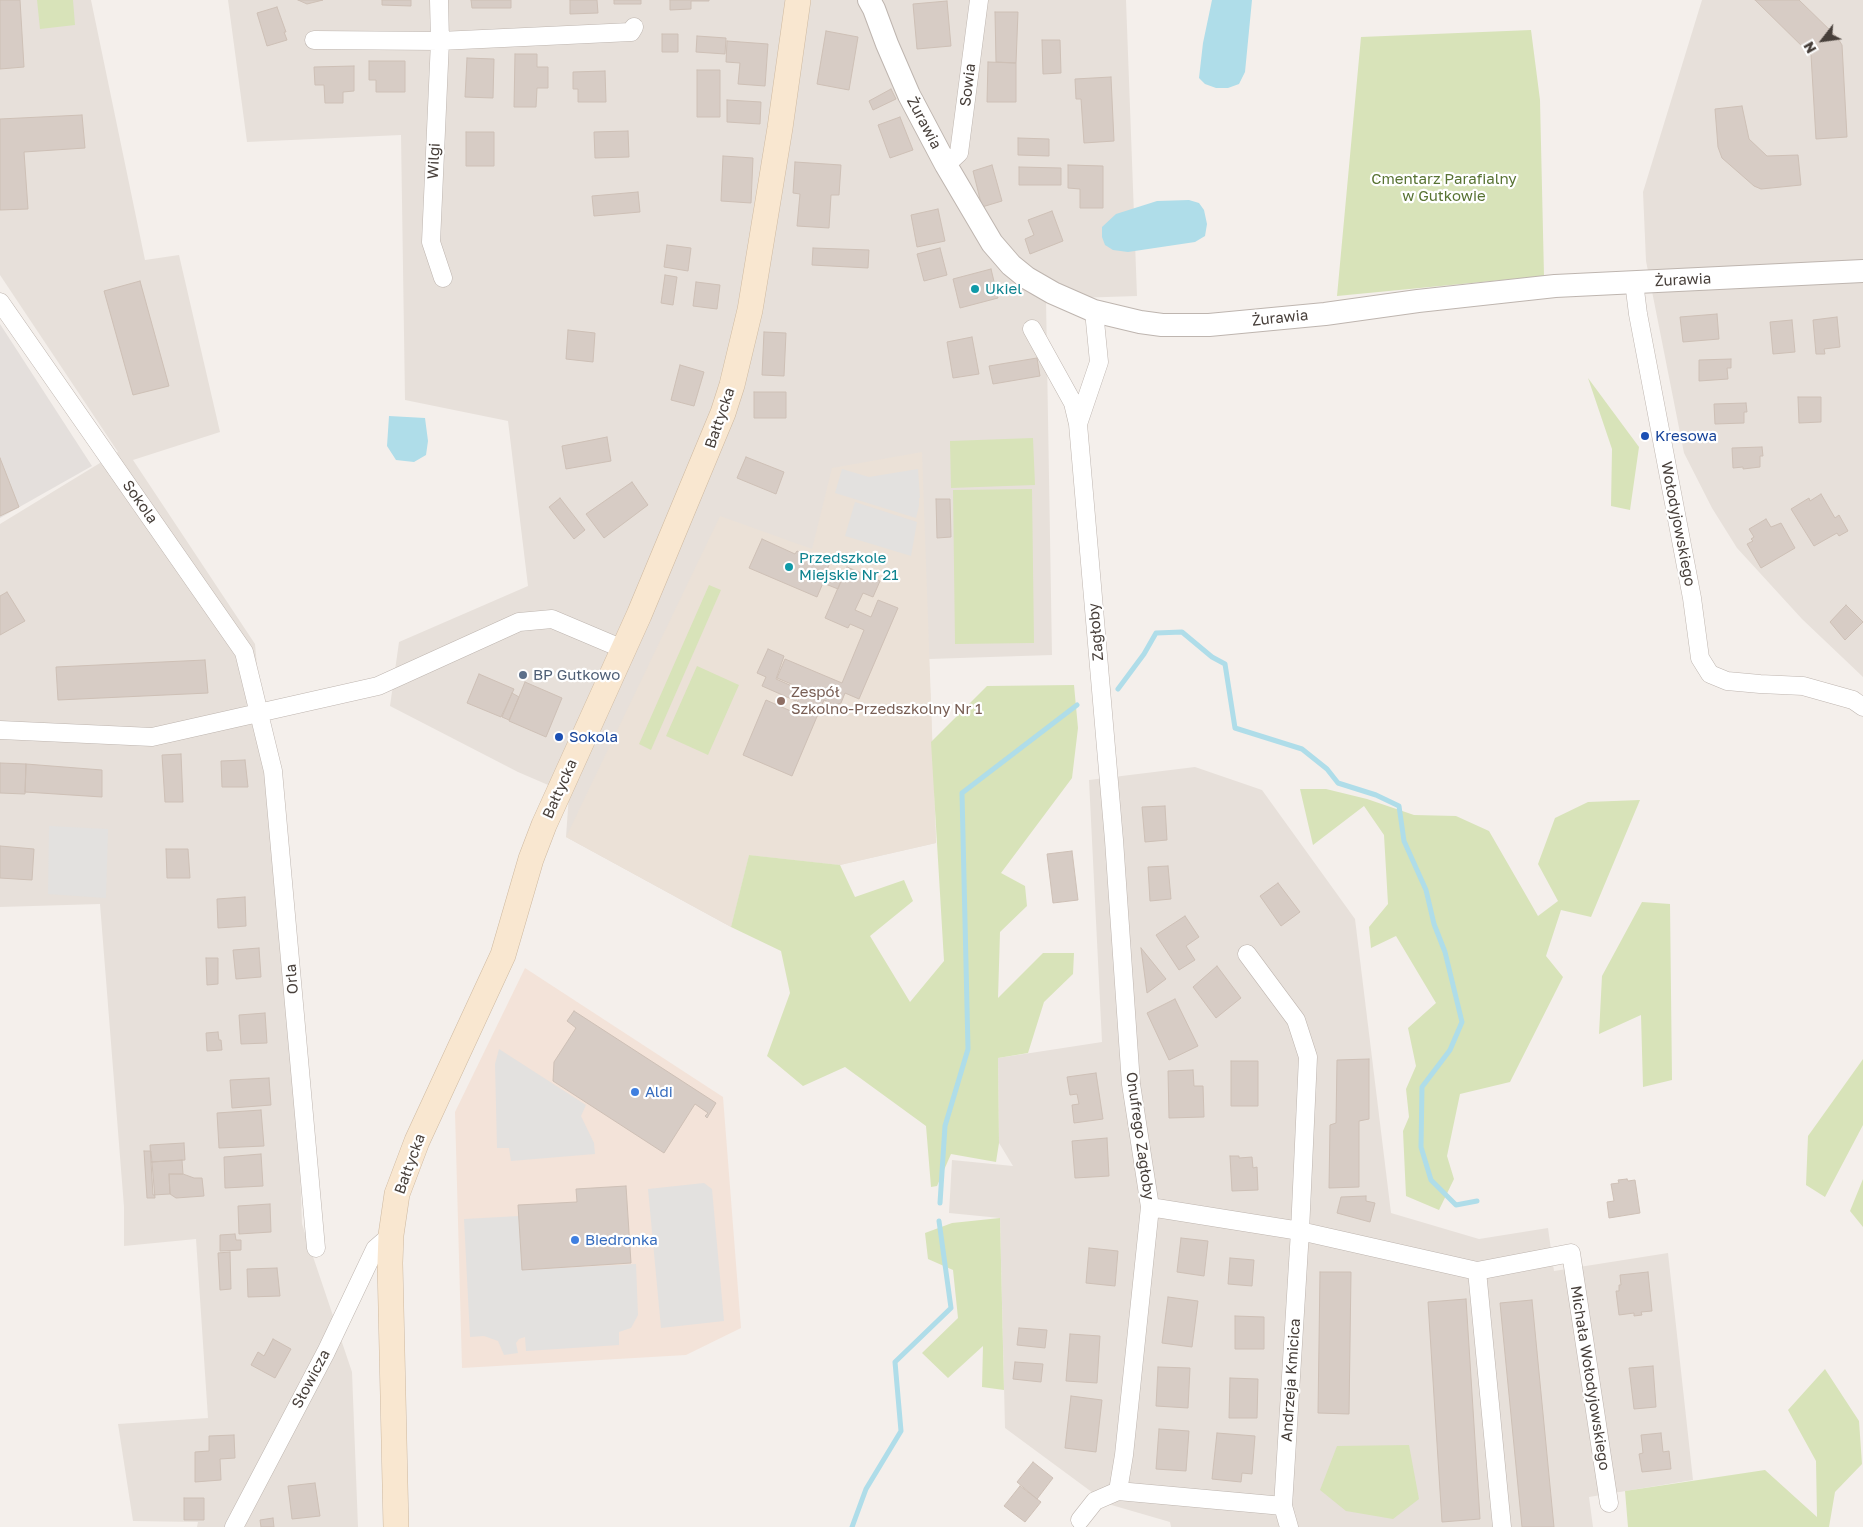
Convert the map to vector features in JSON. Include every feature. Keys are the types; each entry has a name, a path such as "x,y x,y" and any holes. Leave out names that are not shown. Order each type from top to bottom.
{"main road":[{"name":"Bałtycka","path":"396,1527 390,1301 391,1235 397,1194 410,1158 503,955 531,859 544,825 639,615 713,442 732,385 750,310 780,128 798,0"}],"street":[{"name":"Wilgi","path":"439,0 440,41 431,242 443,278"},
{"name":"Żurawia","path":"869,0 909,95 946,165 992,243 1011,265 1040,286 1094,311 1162,325 1209,325 1325,314 1418,301 1555,286 1863,271"},
{"name":"Sowia","path":"946,165 959,153 979,0"},
{"path":"314,40 440,41 631,32 634,27"},
{"name":"Wołodyjowskiego","path":"1634,282 1638,314 1692,598 1700,658 1710,674 1727,681 1803,686 1853,700 1863,707"},
{"name":"Sokola","path":"0,302 231,631 244,652 257,712"},
{"name":"Zagłoby","path":"1078,424 1098,362 1094,311"},
{"name":"Zagłoby","path":"1032,329 1073,404 1078,424 1114,840"},
{"path":"0,730 152,737 378,686 519,622 552,619 623,649"},
{"name":"Orla","path":"257,712 273,771 316,1248"},
{"name":"Onufrego Zagłoby","path":"1114,840 1131,1084 1150,1207 1124,1455 1118,1491"},
{"name":"Andrzeja Kmicica","path":"1247,954 1296,1020 1308,1057 1300,1231 1283,1506 1290,1527"},
{"path":"1150,1207 1300,1231 1477,1271 1502,1527"},
{"name":"Słowicza","path":"234,1527 326,1352 375,1249 391,1235"},
{"name":"Michała Wołodyjowskiego","path":"1477,1271 1571,1253 1609,1503"},
{"path":"1080,1520 1095,1502 1118,1491 1283,1506"}],"shaded area":[{"path":"0,0 91,0 145,260 179,255 220,432 133,460 255,644 298,1115 302,1224 352,1372 358,1527 197,1527 198,1522 133,1521 118,1424 208,1418 196,1239 124,1246 124,1207 100,904 0,907 0,524 118,452 0,275"},
{"path":"228,0 1126,0 1137,296 1046,299 1052,655 929,659 936,843 840,865 749,855 731,927 566,837 569,794 518,772 390,706 399,642 528,586 508,421 405,400 401,135 247,142"},
{"path":"1702,0 1863,0 1863,677 1802,619 1737,548 1712,508 1684,453 1646,261 1643,192"},
{"path":"0,324 92,466 0,518"},
{"name":"Zespół Szkolno-Przedszkolny Nr 1","path":"922,452 936,843 840,865 749,855 731,927 566,837 720,516 812,549 832,468"},
{"path":"842,469 869,477 918,469 920,498 916,518 835,493"},
{"path":"855,502 917,522 911,556 845,536"},
{"path":"1195,767 1262,790 1355,919 1391,1213 1479,1239 1548,1228 1554,1271 1668,1253 1693,1480 1589,1497 1593,1527 1171,1527 1170,1522 1108,1504 1005,1428 1000,1218 949,1213 952,1160 1013,1166 999,1143 998,1058 1102,1042 1089,780"},
{"path":"49,826 108,829 106,898 48,894"},
{"path":"525,968 723,1097 741,1328 686,1355 462,1368 455,1112"},
{"path":"499,1049 586,1105 581,1116 594,1143 595,1154 511,1161 509,1148 497,1148 495,1064"},
{"path":"704,1183 712,1189 724,1321 661,1328 648,1189"},
{"path":"519,1216 523,1270 636,1264 638,1315 631,1328 619,1332 619,1345 526,1351 525,1337 519,1339 516,1343 518,1353 504,1355 498,1341 484,1336 470,1337 464,1219"}],"green space":[{"path":"37,0 73,0 75,25 40,29"},
{"name":"Cmentarz Parafialny w Gutkowie","path":"1531,30 1540,100 1544,276 1337,296 1361,37"},
{"path":"1588,378 1639,447 1630,510 1611,506 1612,449"},
{"path":"1033,438 1035,485 951,488 950,441"},
{"path":"1032,489 1034,643 955,644 953,490"},
{"path":"709,585 721,590 651,750 639,744"},
{"path":"697,666 739,685 708,755 666,736"},
{"path":"1074,685 1078,728 1072,778 1001,873 1025,886 1027,906 1000,932 998,998 1043,953 1074,953 1073,974 1044,1002 1028,1053 998,1058 999,1143 996,1162 951,1154 937,1186 931,1187 926,1126 845,1067 803,1086 767,1056 790,993 781,951 731,927 749,855 840,865 855,897 904,880 913,901 870,936 910,1002 944,961 931,742 987,686"},
{"path":"1300,789 1326,789 1367,799 1414,815 1456,816 1489,831 1538,916 1558,901 1538,864 1555,818 1588,802 1640,800 1591,917 1561,910 1546,956 1563,977 1510,1082 1460,1094 1447,1156 1454,1179 1439,1210 1406,1196 1403,1131 1409,1117 1406,1089 1416,1066 1408,1028 1436,1003 1396,936 1371,948 1369,927 1388,904 1384,835 1364,806 1313,845"},
{"path":"1642,902 1670,904 1672,1080 1643,1087 1641,1015 1599,1034 1602,976"},
{"path":"1863,1059 1863,1125 1825,1197 1806,1185 1808,1136"},
{"path":"1863,1179 1863,1227 1850,1211"},
{"path":"1000,1218 1004,1390 982,1387 983,1346 948,1378 922,1353 958,1318 953,1270 928,1259 925,1233 952,1223"},
{"path":"1825,1369 1859,1421 1862,1464 1835,1492 1829,1527 1628,1527 1625,1491 1765,1470 1817,1517 1816,1461 1788,1410"},
{"path":"1409,1445 1419,1499 1393,1519 1346,1511 1320,1490 1337,1446"}],"water":[{"path":"1212,0 1252,0 1245,72 1239,84 1228,88 1216,88 1205,84 1199,78 1203,43"},
{"path":"1189,200 1199,203 1204,210 1207,224 1205,236 1195,242 1128,252 1113,250 1105,245 1102,237 1102,227 1116,214 1157,201"},
{"path":"389,416 425,418 428,441 426,455 414,462 396,460 387,446"}],"building":[{"path":"0,0 20,0 24,67 0,69"},
{"path":"298,0 323,0 307,4"},
{"path":"382,0 411,0 411,6 382,5"},
{"path":"471,0 511,0 511,8 472,8"},
{"path":"570,0 597,0 598,13 570,14"},
{"path":"614,0 641,0 641,4 614,4"},
{"path":"670,0 709,1 691,1 691,9 670,10"},
{"path":"1755,0 1799,0 1837,37 1842,45 1847,137 1816,139 1811,55"},
{"path":"947,1 951,46 917,49 913,4"},
{"path":"277,7 287,40 267,46 257,13"},
{"path":"995,12 1018,12 1016,63 996,62"},
{"path":"826,31 858,37 849,90 817,84"},
{"path":"662,34 678,34 678,52 662,52"},
{"path":"697,36 726,38 725,54 696,52"},
{"path":"1042,40 1060,40 1061,73 1043,74"},
{"path":"727,41 768,44 765,86 738,84 740,63 726,62"},
{"path":"515,54 537,54 537,67 548,67 548,88 537,88 536,107 514,107"},
{"path":"467,58 494,59 493,98 465,97"},
{"path":"369,61 405,61 405,92 376,92 376,80 369,80"},
{"path":"988,62 1016,63 1016,102 987,102"},
{"path":"354,66 354,91 343,92 343,103 325,103 324,85 315,85 314,67"},
{"path":"697,70 720,70 720,117 697,117"},
{"path":"605,71 606,102 578,102 578,89 573,89 573,72"},
{"path":"1111,77 1114,141 1084,143 1081,99 1076,99 1075,79"},
{"path":"891,89 896,99 873,110 869,101"},
{"path":"727,100 761,102 760,124 727,122"},
{"path":"1742,106 1749,139 1767,156 1798,155 1801,185 1761,189 1754,186 1722,158 1718,147 1715,109"},
{"path":"82,115 85,148 24,152 28,209 0,210 0,119"},
{"path":"900,117 913,150 890,158 878,125"},
{"path":"628,131 629,157 595,158 594,132"},
{"path":"466,132 494,132 494,166 466,166"},
{"path":"1018,138 1049,139 1049,156 1018,155"},
{"path":"723,156 753,158 751,203 721,201"},
{"path":"795,162 841,165 839,195 831,195 829,228 797,226 800,194 793,193"},
{"path":"992,165 1002,201 982,207 973,171"},
{"path":"1068,165 1103,166 1103,208 1080,208 1080,189 1068,188"},
{"path":"1019,167 1061,168 1061,185 1019,185"},
{"path":"638,192 640,212 594,216 592,196"},
{"path":"938,209 945,241 917,247 911,215"},
{"path":"1052,211 1063,241 1030,254 1025,239 1034,235 1028,220"},
{"path":"667,245 691,248 688,271 664,267"},
{"path":"813,248 869,250 868,268 812,265"},
{"path":"940,248 947,275 924,281 917,254"},
{"name":"Ukiel","path":"991,269 998,298 960,308 953,279"},
{"path":"665,275 677,277 673,305 661,303"},
{"path":"140,281 169,386 133,395 104,291"},
{"path":"696,282 720,285 717,309 693,306"},
{"path":"1717,314 1719,339 1683,342 1680,317"},
{"path":"1837,317 1840,347 1824,349 1825,354 1816,354 1813,320"},
{"path":"1792,320 1795,352 1773,354 1770,322"},
{"path":"568,330 595,333 593,362 566,359"},
{"path":"764,332 786,333 784,376 762,375"},
{"path":"972,337 979,374 953,378 947,342"},
{"path":"1037,358 1040,376 993,384 989,366"},
{"path":"1731,359 1731,368 1727,368 1728,379 1699,381 1699,360"},
{"path":"680,365 704,372 694,406 671,400"},
{"path":"754,392 786,392 786,418 754,418"},
{"path":"1798,397 1821,397 1821,422 1799,423"},
{"path":"1746,403 1747,412 1744,412 1744,423 1715,424 1714,404"},
{"path":"607,437 611,461 566,469 562,446"},
{"path":"1762,447 1763,456 1760,456 1760,467 1733,468 1732,448"},
{"path":"746,457 784,472 776,494 737,478"},
{"path":"0,458 19,507 0,516"},
{"path":"632,482 648,505 604,538 586,514"},
{"path":"1821,494 1835,518 1839,515 1848,531 1839,536 1837,533 1814,546 1791,509 1809,498 1810,501"},
{"path":"560,498 585,530 574,539 549,507"},
{"path":"936,499 950,499 951,537 937,538"},
{"path":"1766,519 1771,527 1781,523 1795,548 1761,568 1747,544 1753,541 1751,539 1754,537 1749,529"},
{"name":"Przedszkole Miejskie Nr 21","path":"762,539 795,554 797,551 829,565 826,572 842,579 838,589 823,583 817,597 749,568"},
{"path":"847,567 880,581 873,597 863,593 855,610 871,617 878,600 898,608 859,699 845,693 841,703 835,705 824,700 792,776 743,755 766,700 793,712 803,689 777,678 785,659 842,683 864,630 850,624 848,628 825,618"},
{"path":"7,592 25,621 0,635 0,596"},
{"path":"1846,605 1863,622 1845,640 1830,622"},
{"path":"768,649 784,656 776,679 801,690 796,701 762,686 766,677 757,673"},
{"path":"205,660 208,693 58,700 56,667"},
{"path":"479,674 514,689 501,717 467,703"},
{"path":"525,682 562,698 546,737 509,721"},
{"path":"512,693 519,697 509,720 502,717"},
{"path":"181,754 183,802 165,802 162,755"},
{"path":"245,760 248,787 222,787 221,761"},
{"path":"0,763 26,764 25,794 0,793"},
{"path":"26,764 102,770 102,797 25,792"},
{"path":"1165,806 1167,840 1145,842 1142,807"},
{"path":"0,846 34,849 32,880 0,878"},
{"path":"166,849 188,849 190,878 167,878"},
{"path":"1072,851 1078,900 1053,903 1047,854"},
{"path":"1168,866 1171,899 1150,901 1148,867"},
{"path":"1278,883 1300,912 1281,926 1260,896"},
{"path":"245,897 246,926 218,928 217,899"},
{"path":"1185,916 1199,937 1186,946 1195,960 1179,970 1156,935"},
{"path":"259,948 261,977 236,979 233,950"},
{"path":"1141,948 1166,979 1147,993"},
{"path":"206,958 218,958 218,984 207,985"},
{"path":"1217,966 1241,998 1216,1018 1193,987"},
{"path":"1175,999 1198,1046 1169,1060 1147,1013"},
{"name":"Aldi","path":"574,1011 716,1103 707,1118 705,1116 708,1113 695,1104 664,1153 553,1081 554,1062 576,1028 567,1021"},
{"path":"265,1013 267,1043 241,1044 239,1015"},
{"path":"218,1032 222,1050 207,1051 206,1033"},
{"path":"1369,1059 1369,1119 1359,1121 1359,1187 1329,1188 1330,1125 1336,1123 1337,1060"},
{"path":"1231,1061 1258,1061 1258,1106 1231,1106"},
{"path":"1193,1070 1194,1086 1203,1086 1204,1117 1169,1118 1168,1071"},
{"path":"1096,1073 1103,1119 1074,1123 1072,1105 1079,1104 1077,1094 1070,1095 1067,1077"},
{"path":"269,1078 271,1105 232,1108 230,1080"},
{"path":"261,1110 264,1146 219,1148 217,1113"},
{"path":"1107,1138 1109,1176 1075,1178 1072,1141"},
{"path":"184,1143 185,1160 151,1162 150,1145"},
{"path":"144,1151 151,1151 155,1198 147,1198"},
{"path":"261,1154 263,1186 225,1188 224,1157"},
{"path":"1230,1156 1239,1156 1239,1158 1252,1157 1253,1168 1257,1167 1258,1190 1232,1191"},
{"path":"182,1160 183,1174 169,1174 170,1194 153,1195 151,1162"},
{"path":"169,1174 183,1174 194,1178 202,1178 204,1196 176,1198 170,1194"},
{"path":"1627,1179 1628,1181 1635,1180 1640,1213 1609,1218 1607,1202 1614,1201 1611,1184 1619,1183 1618,1180"},
{"name":"Biedronka","path":"626,1186 631,1263 522,1270 518,1205 577,1202 576,1189"},
{"path":"1366,1196 1366,1201 1375,1203 1370,1222 1337,1213 1341,1197"},
{"path":"270,1204 271,1232 239,1234 238,1206"},
{"path":"235,1234 236,1240 241,1240 241,1250 220,1251 220,1235"},
{"path":"1181,1238 1208,1241 1204,1276 1177,1272"},
{"path":"1089,1248 1118,1251 1115,1286 1086,1283"},
{"path":"230,1252 231,1289 220,1290 218,1253"},
{"path":"1230,1258 1254,1260 1252,1286 1228,1284"},
{"path":"277,1268 280,1296 248,1297 247,1269"},
{"path":"1320,1272 1351,1272 1349,1414 1318,1413"},
{"path":"1648,1272 1652,1311 1641,1312 1642,1315 1634,1316 1634,1313 1619,1315 1616,1291 1619,1291 1619,1285 1621,1285 1620,1275"},
{"path":"1168,1297 1198,1301 1192,1347 1162,1343"},
{"path":"1466,1299 1480,1519 1442,1522 1428,1302"},
{"path":"1532,1300 1554,1527 1522,1527 1500,1303"},
{"path":"1235,1316 1264,1317 1264,1349 1235,1349"},
{"path":"1019,1328 1047,1330 1045,1348 1017,1345"},
{"path":"1070,1334 1100,1336 1097,1383 1066,1381"},
{"path":"273,1339 291,1349 275,1378 251,1365 258,1352 264,1356"},
{"path":"1015,1362 1043,1364 1041,1382 1013,1379"},
{"path":"1653,1366 1656,1407 1634,1409 1629,1368"},
{"path":"1158,1367 1190,1368 1188,1408 1156,1406"},
{"path":"1230,1378 1258,1379 1257,1418 1229,1418"},
{"path":"1071,1396 1102,1400 1096,1452 1065,1448"},
{"path":"1159,1429 1189,1431 1186,1471 1156,1469"},
{"path":"1217,1433 1255,1436 1252,1474 1242,1473 1241,1482 1212,1479"},
{"path":"1661,1433 1663,1452 1669,1451 1671,1469 1642,1472 1639,1454 1643,1453 1641,1435"},
{"path":"234,1435 235,1458 220,1459 221,1480 195,1482 195,1452 209,1451 209,1436"},
{"path":"1033,1462 1053,1478 1037,1499 1017,1482"},
{"path":"315,1483 320,1516 292,1519 288,1486"},
{"path":"1020,1486 1041,1502 1025,1522 1004,1506"},
{"path":"184,1498 204,1498 204,1520 184,1520"},
{"path":"273,1518 274,1527 261,1527 260,1520"}],"waterway":[{"path":"1118,689 1144,654 1156,633 1182,632 1212,657 1225,664 1235,728 1302,749 1327,769 1338,783 1376,795 1399,806 1404,841 1426,890 1434,924 1445,952 1462,1022 1450,1050 1422,1087 1421,1147 1431,1180 1456,1205 1477,1201"},
{"path":"940,1203 945,1126 968,1049 962,793 1077,705"},
{"path":"852,1527 866,1489 901,1431 895,1362 951,1308 939,1221"}],"place":[{"name":"Ukiel","path":"975,289"},
{"name":"Kresowa","path":"1645,436"},
{"name":"Przedszkole Miejskie Nr 21","path":"789,567"},
{"name":"BP Gutkowo","path":"523,675"},
{"name":"Zespół Szkolno-Przedszkolny Nr 1","path":"781,701"},
{"name":"Sokola","path":"559,737"},
{"name":"Aldi","path":"635,1092"},
{"name":"Biedronka","path":"575,1240"}]}
